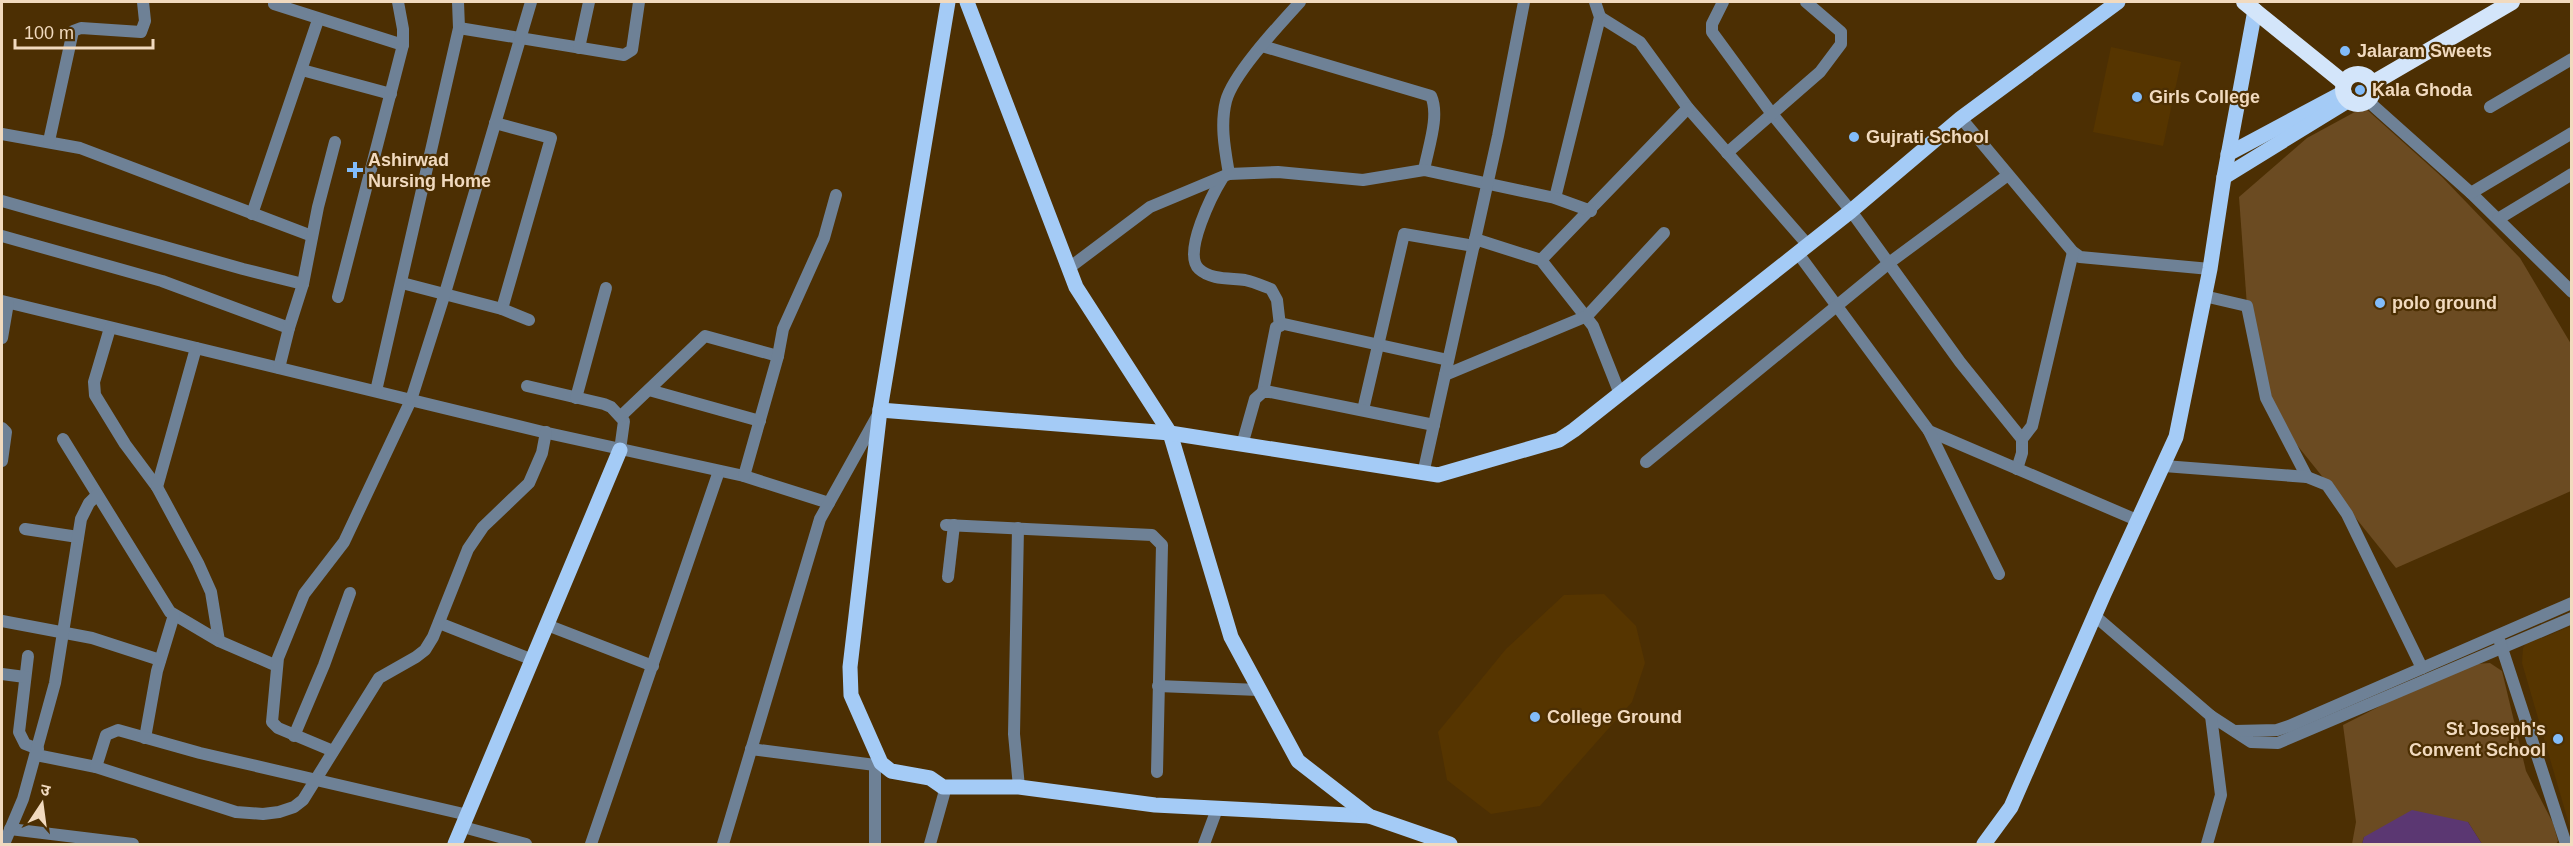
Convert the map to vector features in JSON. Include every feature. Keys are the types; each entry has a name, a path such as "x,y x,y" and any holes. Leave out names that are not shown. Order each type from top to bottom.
{"highway":[{"path":"2370,80 2499,2"},
{"path":"2370,80 2512,2"},
{"path":"2253,4 2347,88 2356,103 2368,101 2373,91 2370,80 2361,74 2347,88"}],"main road":[{"path":"948,2 880,410 850,667 851,695 878,764 891,771 930,778 938,781 943,787 1019,787 1155,805 1369,816 1450,844"},
{"path":"967,2 1076,287 1170,433 1231,637 1298,761 1369,816"},
{"path":"880,410 1170,433 1438,475 1559,440 1851,211 1961,118 2118,2"},
{"path":"1984,844 2011,807 2164,466 2181,423 2210,269 2253,4"},
{"path":"2228,154 2347,88"},
{"path":"2224,177 2347,88"},
{"path":"455,844 620,450"}],"street":[{"path":"49,141 73,31 81,28 141,32 145,21 143,2"},
{"path":"338,297 403,45 403,29 398,2"},
{"path":"376,391 459,28 458,2"},
{"path":"333,751 294,736 278,728 272,722 278,658 304,594 344,542 411,400 531,2"},
{"path":"579,48 589,2"},
{"path":"459,28 520,40 629,54 632,50 639,2"},
{"path":"1280,326 1277,300 1271,289 1246,280 1218,278 1200,270 1195,262 1199,226 1208,202 1226,175 1223,143 1227,99 1262,46 1300,2"},
{"path":"1423,474 1524,2"},
{"path":"1555,198 1600,17 1595,2"},
{"path":"1723,2 1712,24 1712,32 1772,114 1851,211 1960,362 2022,439"},
{"path":"274,3 318,20 403,45"},
{"path":"1727,153 1820,72 1841,44 1841,32 1812,3"},
{"path":"1600,17 1640,42 1688,108 1727,153 1802,248 1837,307 1929,431 1999,574"},
{"path":"252,214 318,20"},
{"path":"1262,46 1431,96 1434,102 1434,114 1424,170"},
{"path":"2490,107 2571,59"},
{"path":"302,70 391,94"},
{"path":"2368,101 2471,193 2571,292"},
{"path":"1541,260 1688,108"},
{"path":"1961,118 2073,252 2080,256 2210,269"},
{"path":"495,123 551,138 502,309"},
{"path":"2471,193 2571,133"},
{"path":"2,134 80,148 312,236"},
{"path":"279,368 303,284 335,142"},
{"path":"1069,268 1150,207 1226,175 1278,172 1363,180 1424,170 1555,198 1590,211"},
{"path":"2498,219 2571,174"},
{"path":"1646,462 1889,263 2008,175"},
{"path":"744,476 778,356 783,329 824,238 836,195"},
{"path":"2,201 303,284"},
{"path":"1445,375 1587,316 1665,233"},
{"path":"1363,410 1404,234 1474,242 1541,260 1593,326 1620,394"},
{"path":"2,236 162,281 289,328"},
{"path":"2018,469 2022,453 2022,439 2032,426 2073,252"},
{"path":"402,283 502,309 529,320"},
{"path":"576,398 606,288"},
{"path":"2204,296 2247,306 2266,398 2307,477"},
{"path":"2,338 5,302 620,450 744,476 829,502"},
{"path":"1242,445 1255,399 1263,392 1276,327 1284,324 1449,360"},
{"path":"110,328 94,382 95,395 125,444 158,487 198,563 211,592 219,641"},
{"path":"621,416 705,336 778,356"},
{"path":"158,487 196,348"},
{"path":"527,386 611,407 621,416 625,426 620,450"},
{"path":"649,390 760,421"},
{"path":"1263,392 1434,425"},
{"path":"723,844 820,519 880,410"},
{"path":"2,428 6,432 2,461"},
{"path":"1929,431 2139,521"},
{"path":"28,656 19,732 25,744 37,752 96,767 220,807 249,814 279,812 294,807 303,800 316,781 379,678 425,650 439,623 474,538 529,483 542,453 546,432"},
{"path":"63,439 174,615 219,641 277,666"},
{"path":"2164,466 2307,477 2327,485 2347,514 2422,668"},
{"path":"591,844 654,666 719,471"},
{"path":"4,844 23,799 55,683 83,511 97,495"},
{"path":"948,577 950,525 1152,535 1157,539 1162,545 1157,772"},
{"path":"1018,528 1014,734 1019,787"},
{"path":"25,529 78,537"},
{"path":"294,736 324,665 350,593"},
{"path":"2235,731 2269,730 2289,726 2571,603"},
{"path":"145,738 160,660 174,615"},
{"path":"2095,616 2211,716 2251,742 2278,743 2571,618"},
{"path":"2,621 92,638 160,660"},
{"path":"439,623 533,660"},
{"path":"547,625 654,666"},
{"path":"2498,635 2566,844"},
{"path":"2,674 25,677"},
{"path":"1158,686 1260,690"},
{"path":"2207,844 2221,795 2211,716"},
{"path":"96,767 109,732 118,730 465,821 525,844"},
{"path":"751,749 878,764 875,844"},
{"path":"930,844 944,794 943,787"},
{"path":"1203,844 1217,809"},
{"path":"10,829 133,844"}],"shaded area":[{"name":"Girls College","path":"2111,47 2181,62 2163,146 2093,132"},
{"path":"2364,107 2442,177 2520,258 2571,344 2571,491 2396,568 2276,419 2247,306 2239,197 2307,138"},
{"name":"College Ground","path":"1604,594 1636,626 1645,663 1632,702 1540,806 1491,814 1447,780 1438,732 1506,649 1564,595"},
{"name":"St Joseph's Convent School","path":"2571,626 2571,831 2522,663 2523,648 2530,637 2543,638"},
{"path":"2490,663 2502,671 2526,771 2553,823 2558,841 2556,844 2482,844 2468,822 2364,837 2362,844 2352,844 2356,822 2343,725 2396,698 2475,664"},
{"path":"2412,810 2468,822 2482,844 2362,844 2364,837"}],"place":[{"name":"Jalaram Sweets","path":"2345,51"},
{"name":"Kala Ghoda","path":"2360,90"},
{"name":"Girls College","path":"2137,97"},
{"name":"Gujrati School","path":"1854,137"},
{"name":"Ashirwad Nursing Home","path":"355,170"},
{"name":"polo ground","path":"2380,303"},
{"name":"College Ground","path":"1535,717"},
{"name":"St Joseph's Convent School","path":"2558,739"}]}
